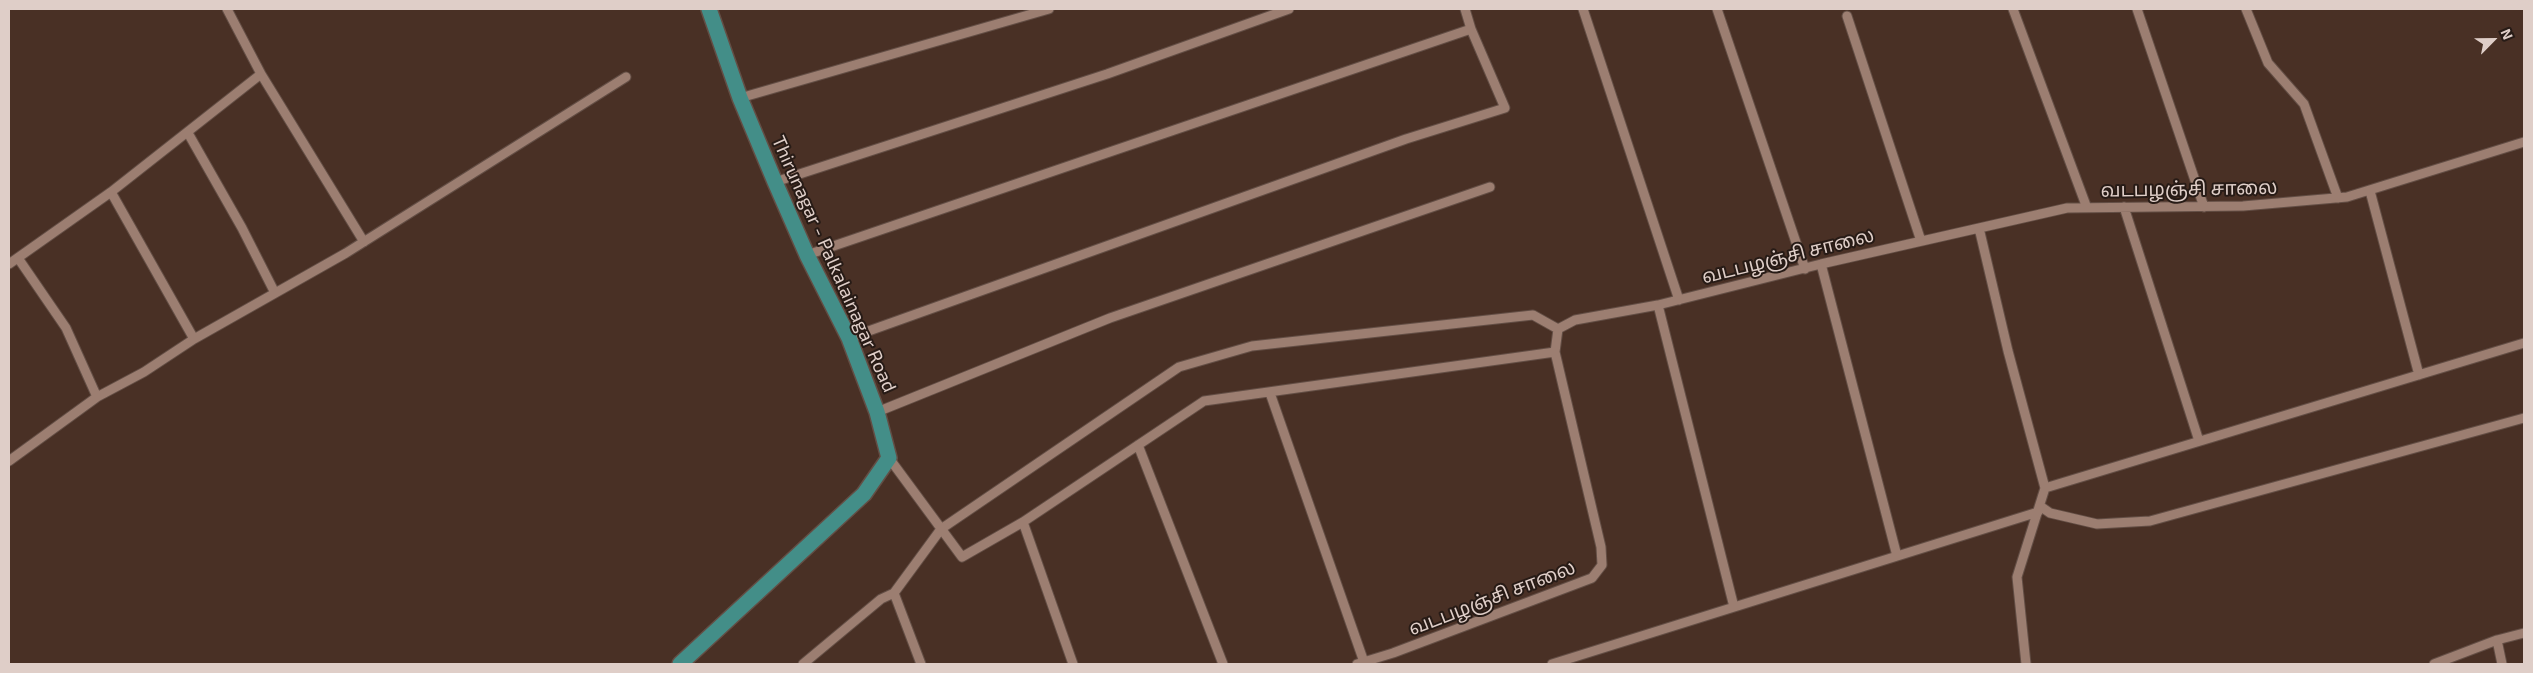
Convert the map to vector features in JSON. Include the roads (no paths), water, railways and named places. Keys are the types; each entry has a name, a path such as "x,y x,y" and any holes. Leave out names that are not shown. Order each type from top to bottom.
{"main road":[{"name":"Thirunagar - Palkalainagar Road","path":"709,9 740,98 775,182 807,255 849,338 877,412 889,458"},
{"path":"680,664 864,494 889,458"}],"street":[{"path":"228,9 261,74 364,242"},
{"path":"740,98 1049,9"},
{"path":"775,182 1107,74 1289,9"},
{"path":"849,338 1406,139 1505,108 1471,29 1465,9"},
{"path":"1583,9 1679,300"},
{"path":"1717,9 1805,269"},
{"path":"2013,9 2087,208"},
{"path":"2137,9 2204,207"},
{"path":"2246,9 2268,63 2304,104 2338,198"},
{"path":"1847,16 1921,241"},
{"path":"807,255 1471,29"},
{"path":"9,264 111,192 261,74"},
{"path":"9,461 97,397 144,372 194,338 364,242 626,77"},
{"path":"188,133 242,228 275,293"},
{"name":"வடபழஞ்சி சாலை","path":"1360,663 1393,654 1592,578 1602,565 1601,547 1554,352 1558,329 1575,320 1658,305 1822,264 2067,208 2243,206 2338,198 2370,191 2524,142"},
{"path":"877,412 1110,318 1490,188"},
{"path":"2370,191 2419,375"},
{"path":"111,192 194,338"},
{"path":"2124,207 2199,441"},
{"path":"1979,228 2008,351 2046,488 2017,577 2026,664"},
{"path":"18,258 66,328 97,397"},
{"path":"1822,264 1897,556"},
{"path":"1658,305 1734,607"},
{"path":"803,664 881,599 894,593 941,529 1179,367 1252,346 1533,315 1558,329"},
{"path":"2046,488 2524,343"},
{"path":"889,458 962,557 1023,522 1204,401 1554,352"},
{"path":"1270,393 1360,663"},
{"path":"1552,664 1897,556 2039,509 2097,524 2150,521 2524,418"},
{"path":"1138,445 1223,664"},
{"path":"1023,522 1073,664"},
{"path":"894,593 921,664"},
{"path":"2434,664 2497,640 2524,633"},
{"path":"2497,640 2502,664"}]}
